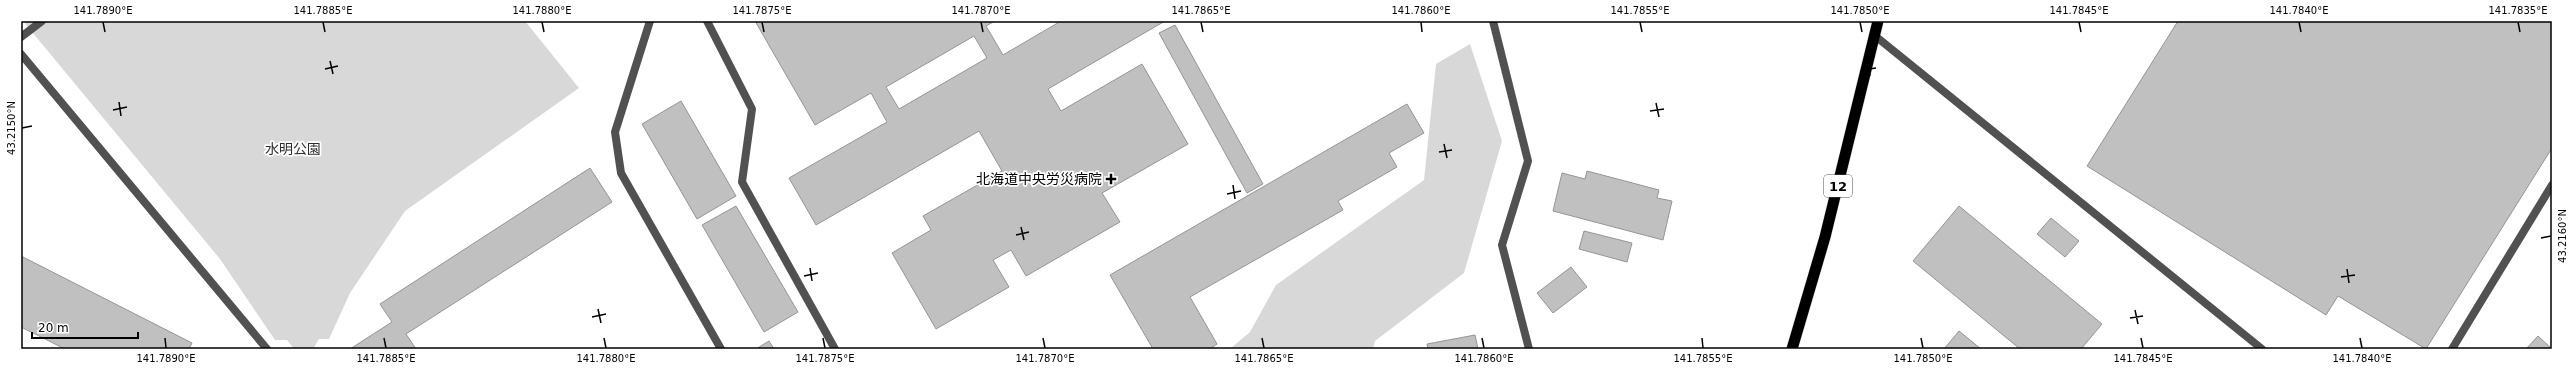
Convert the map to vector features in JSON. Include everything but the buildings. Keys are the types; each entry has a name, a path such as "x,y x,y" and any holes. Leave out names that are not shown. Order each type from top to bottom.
{"highway":[{"name":"12","path":"1792,349 1825,237 1878,21"}],"street":[{"path":"21,37 42,21"},
{"path":"650,21 615,132 621,173 721,349"},
{"path":"707,21 752,109 742,182 835,349"},
{"path":"1493,21 1528,161 1502,245 1529,349"},
{"path":"1874,35 2262,349"},
{"path":"21,54 267,349"},
{"path":"2452,349 2552,185"}],"green space":[{"name":"水明公園","path":"23,21 525,21 579,88 405,211 350,293 329,339 319,339 313,349 294,349 287,340 275,340 220,259"},
{"path":"1470,44 1502,141 1464,273 1375,341 1373,349 1230,349 1250,332 1276,285 1424,180 1436,64"}],"place":[{"name":"北海道中央労災病院","path":"1111,179"}]}
